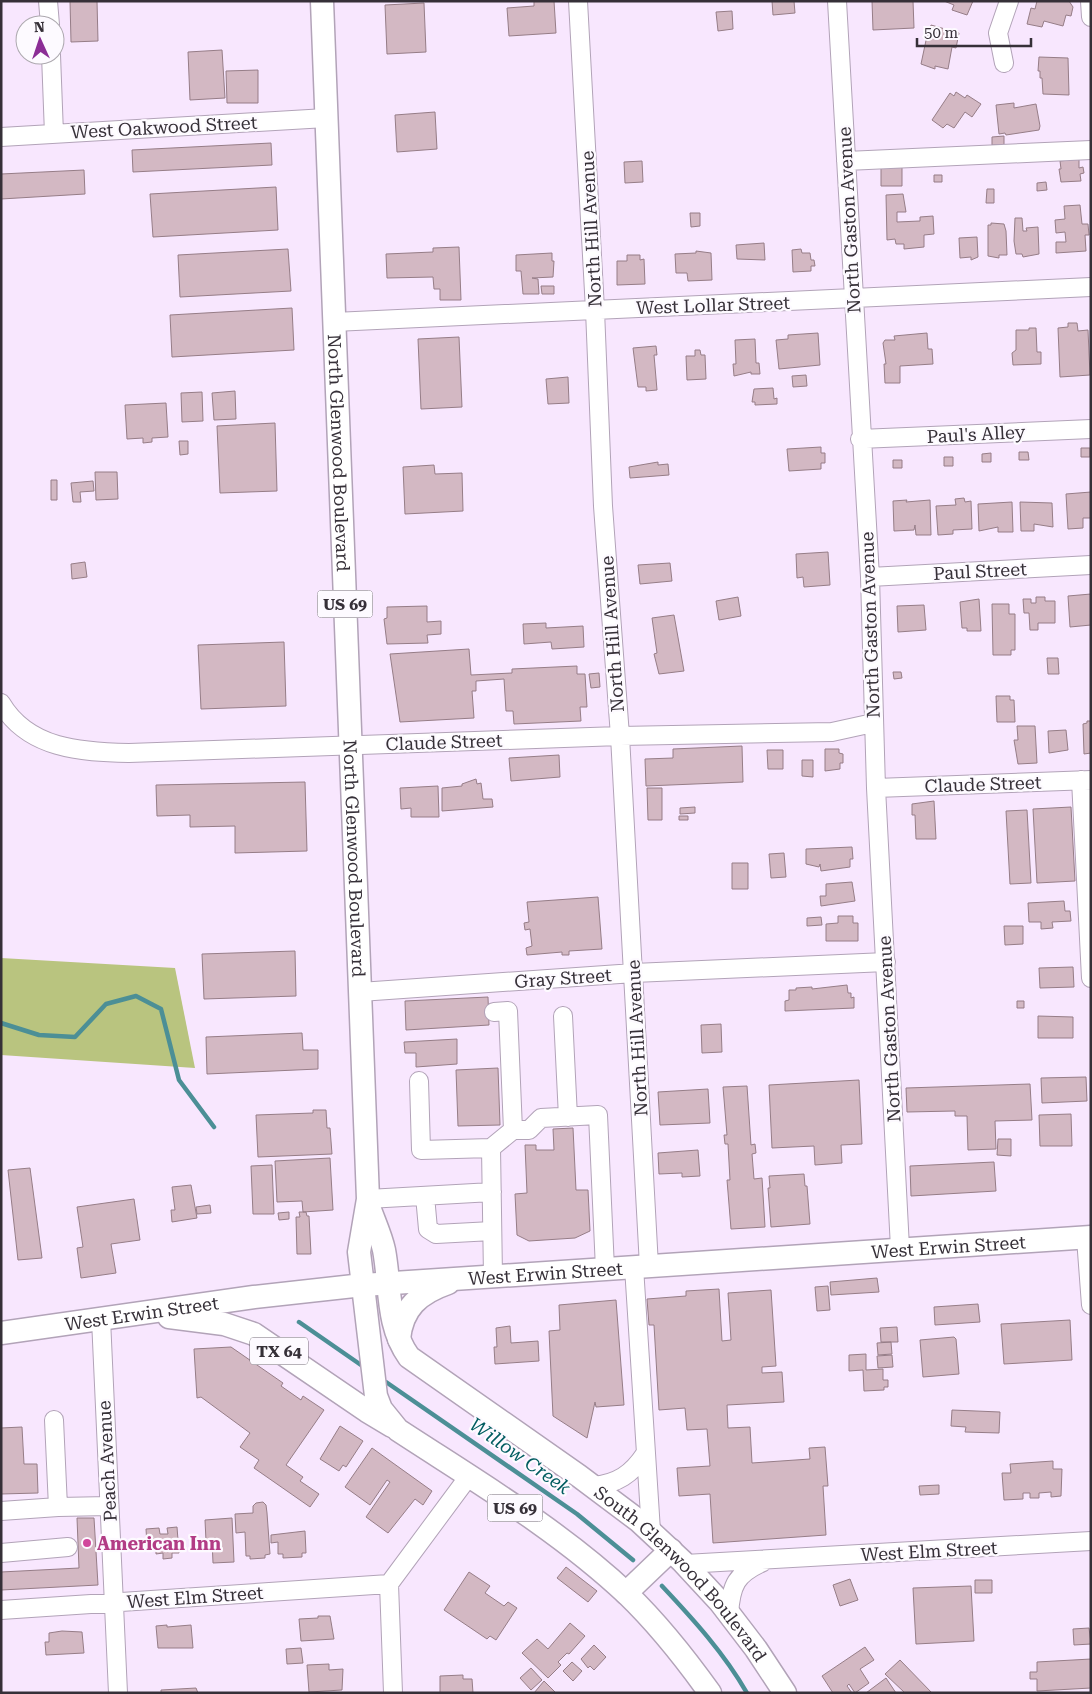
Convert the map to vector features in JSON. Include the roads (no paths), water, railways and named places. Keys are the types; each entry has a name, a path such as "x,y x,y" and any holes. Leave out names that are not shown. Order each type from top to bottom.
{"main road":[{"name":"North Glenwood Boulevard","path":"322,1 368,1202 359,1252 364,1285"},
{"name":"North Glenwood Boulevard","path":"368,1202 384,1250 386,1283"},
{"name":"West Erwin Street","path":"1,1333 254,1297 386,1283 1089,1237"},
{"path":"399,1341 403,1319 413,1302 431,1289 460,1278"},
{"name":"South Glenwood Boulevard","path":"386,1283 391,1313 399,1341 414,1362 593,1486 651,1532 678,1557 729,1614 785,1693"},
{"name":"US 69","path":"364,1285 376,1396 381,1409 398,1430 563,1541 626,1593 684,1658 710,1693"},
{"name":"TX 64","path":"143,1313 224,1324 254,1334 367,1412 398,1430"},
{"path":"626,1593 678,1557"}],"street":[{"path":"48,1 49,15"},
{"name":"North Hill Avenue","path":"578,1 596,310 602,506 620,736 634,973 645,1454 651,1532"},
{"name":"North Gaston Avenue","path":"836,1 854,299 860,440 870,577 873,722 900,1248"},
{"path":"1004,63 998,32 1009,1"},
{"path":"1090,1 1091,17"},
{"path":"51,65 54,134"},
{"name":"West Oakwood Street","path":"1,137 326,118"},
{"path":"846,160 1091,150"},
{"name":"West Lollar Street","path":"334,322 1091,287"},
{"name":"Paul's Alley","path":"860,440 1091,429"},
{"name":"Paul Street","path":"870,577 1091,565"},
{"name":"Claude Street","path":"1,702 26,731 48,742 72,750 129,753 620,736 832,732 873,722"},
{"path":"1086,780 1091,978"},
{"name":"Claude Street","path":"876,788 1086,780"},
{"name":"Gray Street","path":"360,992 634,973 886,962"},
{"path":"494,1012 508,1011 512,1130"},
{"path":"562,1016 568,1117"},
{"path":"419,1080 421,1150 491,1148 512,1130 529,1130 541,1118 598,1115 605,1269"},
{"path":"491,1148 493,1276"},
{"path":"368,1202 492,1192"},
{"path":"425,1196 428,1229 436,1234 492,1231"},
{"path":"1089,1237 1091,1305"},
{"name":"Peach Avenue","path":"101,1319 118,1693"},
{"path":"54,1420 58,1507"},
{"path":"593,1486 616,1482 631,1472 645,1454"},
{"path":"393,1693 389,1584 469,1476"},
{"path":"1,1511 109,1506"},
{"name":"West Elm Street","path":"678,1557 768,1560 1091,1541"},
{"path":"1,1553 68,1547"},
{"name":"West Elm Street","path":"729,1614 731,1593 739,1578 751,1568 768,1560"},
{"name":"West Elm Street","path":"1,1610 389,1584"}],"waterway":[{"name":"Willow Creek","path":"1,1023 39,1035 75,1037 106,1004 136,996 161,1009 179,1080 214,1127"},
{"name":"Willow Creek","path":"299,1322 361,1365"},
{"name":"Willow Creek","path":"386,1382 577,1514 633,1560"},
{"name":"Willow Creek","path":"662,1586 718,1650 747,1693"}],"place":[{"name":"American Inn","path":"87,1543"}]}
